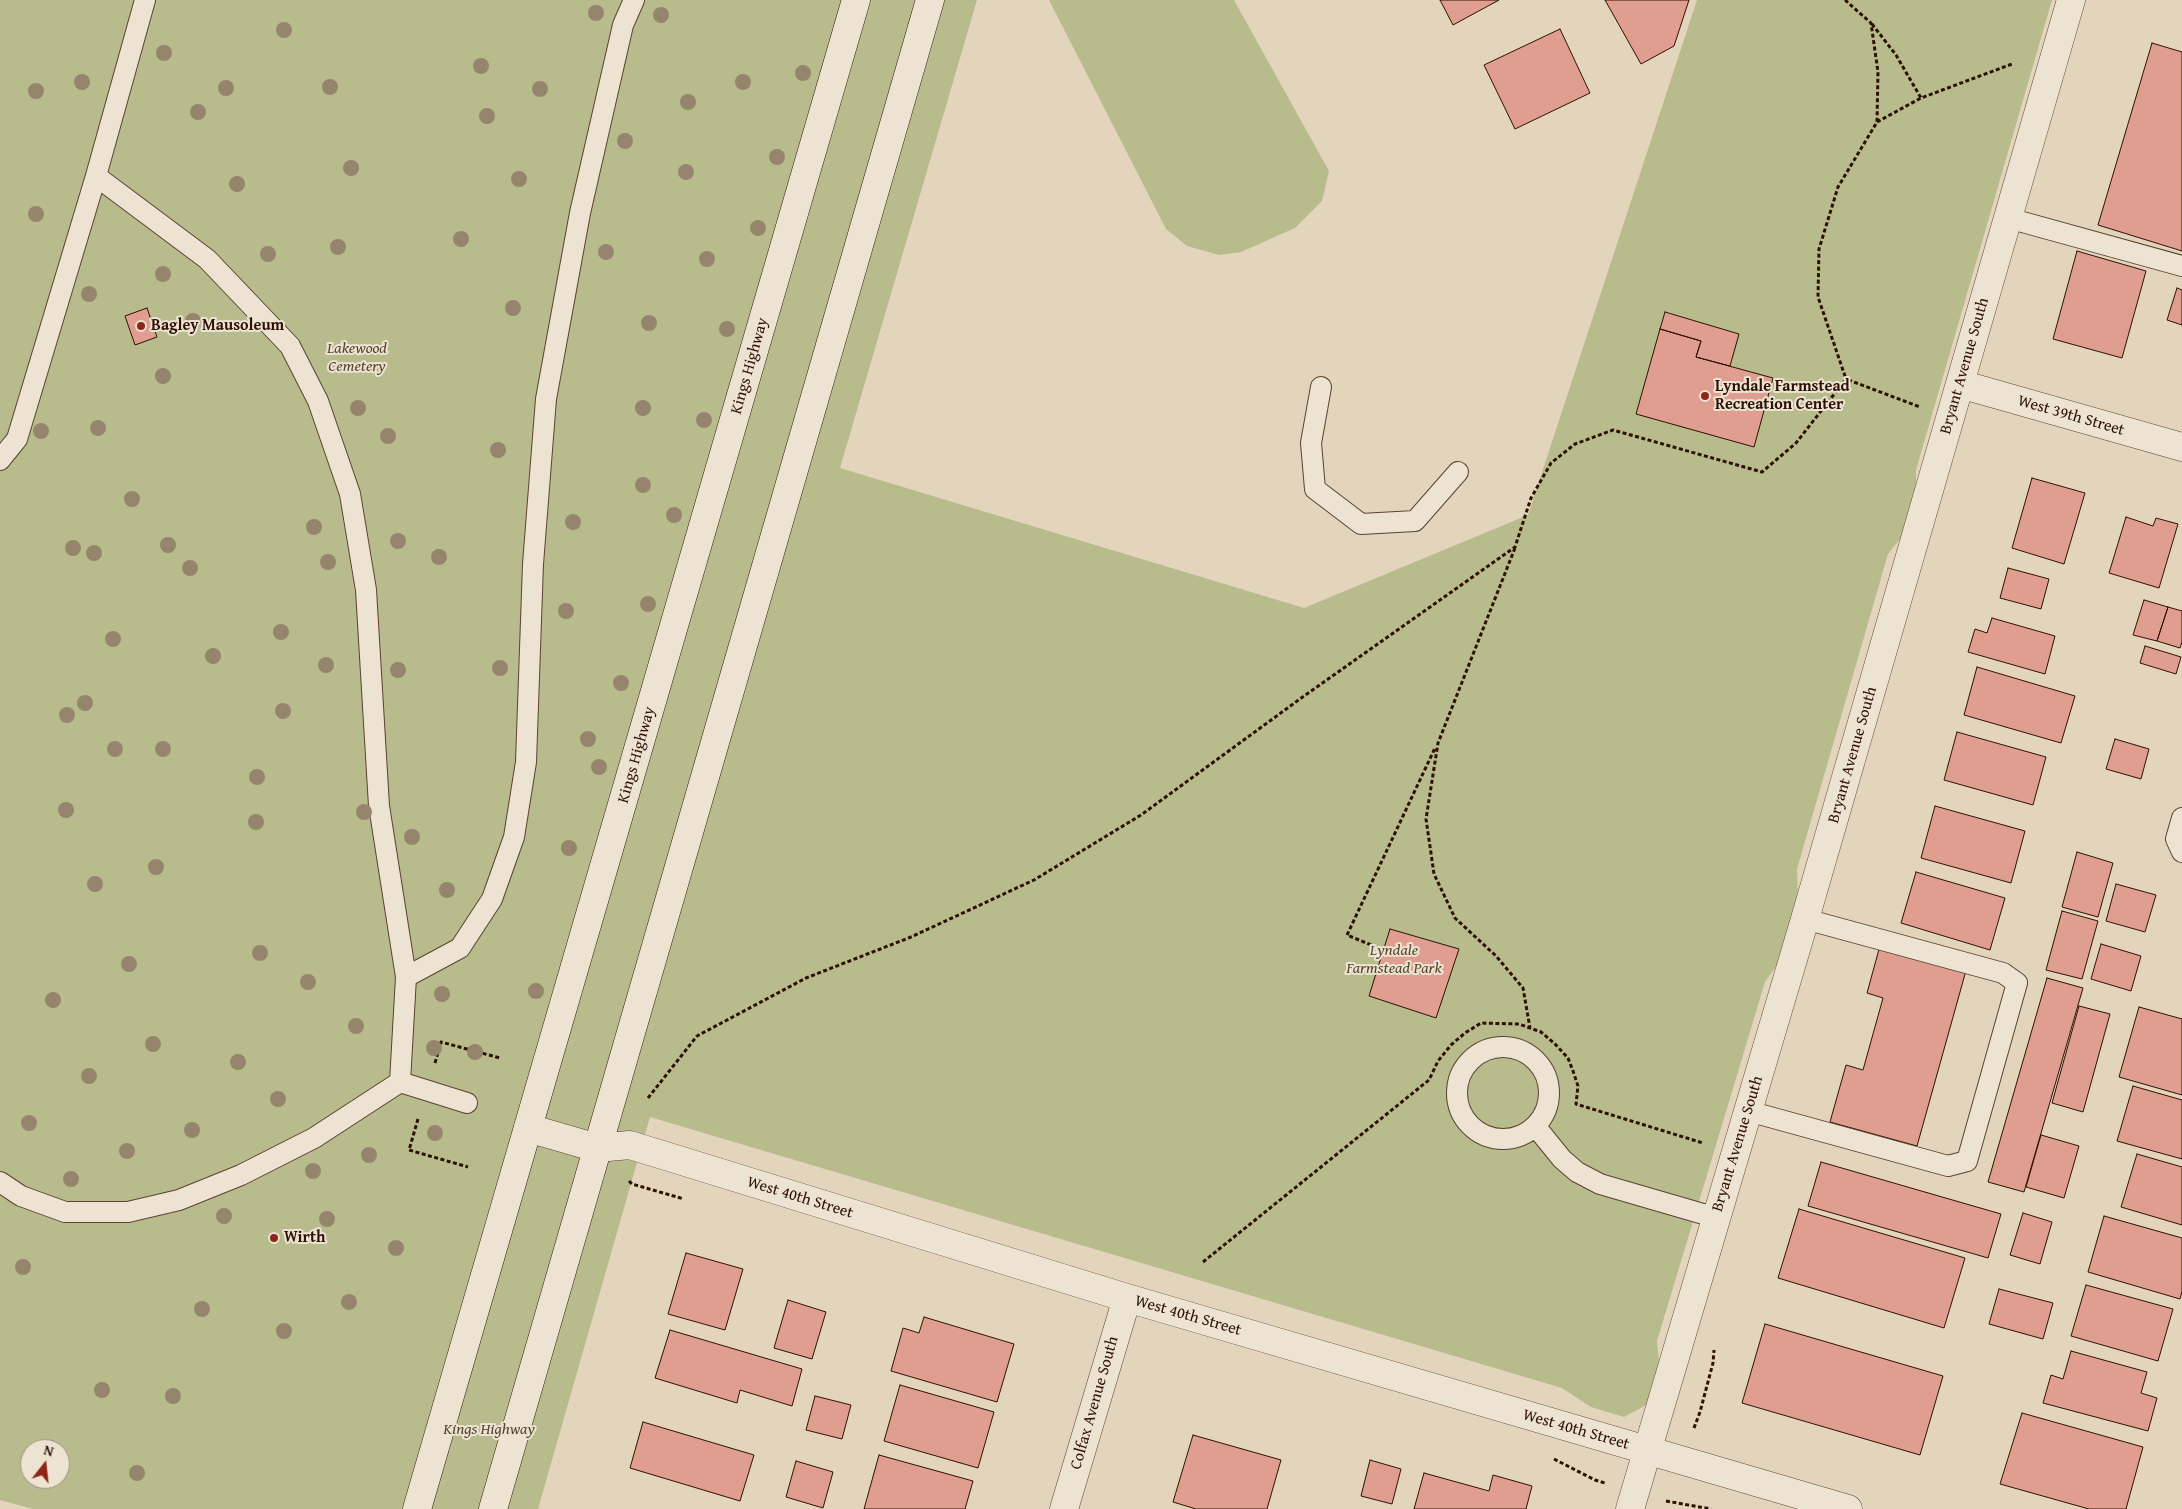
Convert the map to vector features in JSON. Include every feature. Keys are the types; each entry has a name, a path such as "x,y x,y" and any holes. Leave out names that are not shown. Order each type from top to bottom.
{"street":[{"name":"Kings Highway","path":"417,1509 856,0"},
{"path":"493,1509 930,0"},
{"name":"Bryant Avenue South","path":"1630,1509 1805,919 2071,0"},
{"name":"West 39th Street","path":"1960,384 2182,447"},
{"name":"West 40th Street","path":"528,1128 597,1148 630,1145 1127,1298 1848,1509"},
{"name":"Colfax Avenue South","path":"1064,1509 1127,1298"}],"lane":[{"path":"0,460 17,439 96,176 145,0"},
{"path":"406,977 460,948 492,899 514,837 526,762 533,564 546,399 580,213 623,25 634,0"},
{"path":"96,176 207,259 290,346 318,400 350,494 366,590 379,806 406,977 400,1082"},
{"path":"2008,218 2182,266"},
{"path":"1321,388 1311,443 1315,489 1361,524 1415,520 1458,472"},
{"path":"2182,818 2176,839 2182,852"},
{"path":"1748,1111 1948,1166 1967,1161 2017,983 2003,973 1805,919"},
{"path":"1510,1047 1530,1054 1544,1069 1550,1089 1548,1110 1536,1127 1518,1138 1497,1140 1477,1132 1462,1117 1456,1096 1459,1076 1472,1059 1489,1048 1510,1047"},
{"path":"400,1082 467,1103"},
{"path":"0,1182 21,1196 65,1212 128,1212 179,1200 241,1175 314,1138 400,1082"},
{"path":"1536,1127 1562,1159 1578,1172 1600,1184 1716,1218"}],"path":[{"path":"1845,0 1871,23 1896,55 1921,98"},
{"path":"1846,379 1818,297 1819,249 1838,187 1877,122 1878,72 1871,23"},
{"path":"1877,122 1921,98 2012,64"},
{"path":"1846,379 1951,417"},
{"path":"1371,946 1347,935 1438,743 1515,547 1531,498 1551,462 1575,444 1613,430 1762,472 1796,443 1846,379"},
{"path":"646,1100 697,1036 806,978 911,937 1034,880 1141,815 1304,696 1515,547"},
{"path":"1438,743 1426,819 1434,874 1455,918 1496,956 1523,988 1530,1028"},
{"path":"1203,1262 1429,1080 1438,1060 1452,1044 1481,1023 1520,1024 1540,1032 1548,1038 1568,1058 1578,1086 1576,1104 1707,1144"}],"green space":[{"path":"0,0 977,0 840,468 1304,608 1528,515 1697,0 2052,0 1916,470 1916,487 1903,535 1888,554 1797,869 1798,899 1777,965 1765,982 1657,1341 1660,1373 1650,1403 1624,1417 1591,1407 1562,1388 650,1117 538,1509 33,1509 0,1500"},
{"path":"1049,0 1234,0 1329,171 1322,201 1295,228 1241,252 1219,255 1187,246 1166,229"}],"building":[{"path":"1440,0 1499,0 1453,25"},
{"path":"1605,0 1689,0 1674,46 1641,64"},
{"path":"1560,29 1590,93 1515,129 1484,65"},
{"path":"2152,43 2182,52 2182,251 2098,225"},
{"path":"2077,251 2146,271 2122,358 2053,339"},
{"path":"2177,288 2182,290 2182,325 2167,320"},
{"name":"Bagley Mausoleum","path":"147,308 157,337 135,345 125,316"},
{"path":"1665,312 1739,334 1730,366 1696,357 1701,341 1660,329"},
{"name":"Lyndale Farmstead Recreation Center","path":"1660,329 1701,341 1696,357 1773,378 1754,447 1636,414"},
{"path":"2032,478 2085,493 2064,564 2012,548"},
{"path":"2126,517 2153,526 2156,518 2178,524 2159,588 2109,573"},
{"path":"2008,568 2049,579 2041,609 2000,598"},
{"path":"2144,600 2168,607 2157,641 2133,635"},
{"path":"2168,607 2182,611 2182,642 2180,648 2157,641"},
{"path":"1992,618 2055,636 2045,674 1968,652 1975,629 1987,633"},
{"path":"2145,646 2181,657 2176,674 2140,663"},
{"path":"1977,667 2075,696 2061,743 1964,715"},
{"path":"1957,732 2046,757 2033,805 1944,780"},
{"path":"2115,739 2149,749 2141,779 2106,769"},
{"path":"1935,806 2025,831 2011,883 1921,858"},
{"path":"2077,852 2113,863 2098,917 2062,907"},
{"path":"1916,872 2005,898 1990,950 1901,923"},
{"path":"2116,884 2156,895 2145,932 2106,921"},
{"path":"2062,911 2098,921 2082,979 2046,970"},
{"path":"1390,929 1459,949 1436,1018 1369,996"},
{"path":"1881,942 1967,967 1917,1146 1830,1122 1846,1065 1863,1070 1883,998 1867,993"},
{"path":"2101,944 2141,956 2131,991 2091,979"},
{"path":"2047,978 2083,988 2024,1192 1988,1182"},
{"path":"2079,1006 2110,1014 2083,1112 2052,1103"},
{"path":"2139,1007 2182,1019 2182,1095 2119,1077"},
{"path":"2133,1086 2182,1100 2182,1159 2117,1141"},
{"path":"2041,1135 2079,1146 2064,1198 2026,1187"},
{"path":"2137,1154 2182,1167 2182,1225 2121,1207"},
{"path":"1821,1162 2001,1214 1988,1258 1808,1206"},
{"path":"1799,1209 1965,1258 1944,1328 1778,1278"},
{"path":"2023,1213 2052,1222 2040,1264 2010,1255"},
{"path":"2104,1216 2182,1238 2182,1291 2180,1299 2088,1272"},
{"path":"686,1253 743,1269 725,1330 668,1314"},
{"path":"2086,1285 2173,1309 2158,1361 2071,1336"},
{"path":"1999,1289 2053,1303 2043,1339 1989,1324"},
{"path":"788,1300 826,1312 812,1359 774,1348"},
{"path":"924,1317 1014,1344 997,1402 891,1371 903,1328 919,1333"},
{"path":"1765,1324 1943,1376 1920,1455 1742,1403"},
{"path":"670,1330 802,1369 792,1406 740,1390 737,1403 655,1378"},
{"path":"2071,1351 2147,1372 2141,1393 2157,1398 2148,1431 2043,1403 2051,1375 2063,1379"},
{"path":"900,1385 994,1412 978,1468 884,1441"},
{"path":"815,1396 851,1405 842,1439 806,1430"},
{"path":"2022,1413 2143,1447 2126,1509 2089,1509 2000,1484"},
{"path":"643,1422 754,1455 740,1501 630,1468"},
{"path":"1193,1435 1281,1460 1267,1509 1196,1509 1173,1502"},
{"path":"879,1455 973,1481 965,1509 864,1509"},
{"path":"1370,1460 1401,1469 1392,1504 1361,1496"},
{"path":"796,1461 833,1472 823,1508 786,1497"},
{"path":"1424,1473 1489,1491 1493,1475 1532,1486 1526,1509 1414,1509"}],"place":[{"name":"Bagley Mausoleum","path":"141,326"},
{"name":"Lyndale Farmstead Recreation Center","path":"1705,396"},
{"name":"Wirth","path":"274,1238"}],"park label":[{"name":"Lakewood Cemetery","path":"357,358"},
{"name":"Lyndale Farmstead Park","path":"1394,960"}]}
